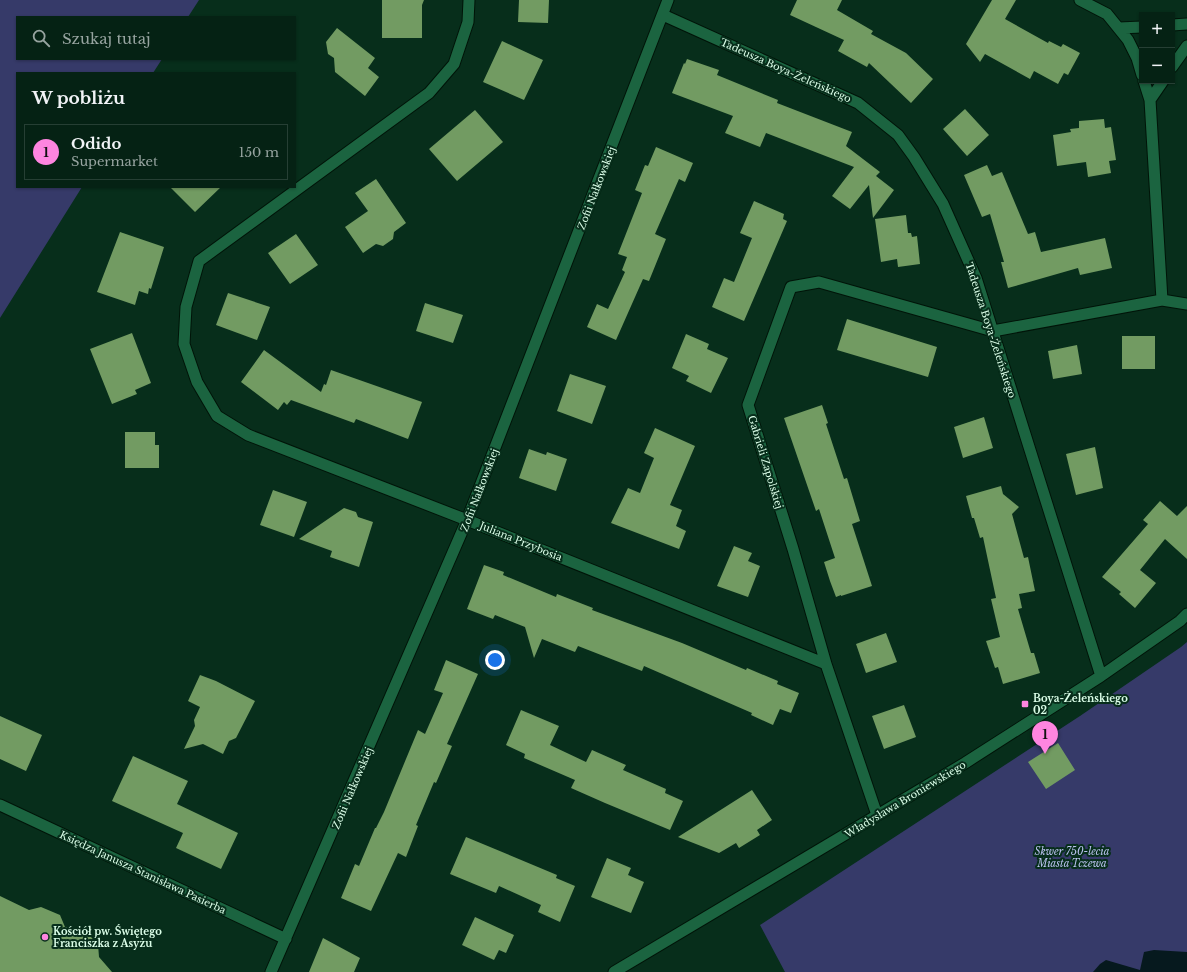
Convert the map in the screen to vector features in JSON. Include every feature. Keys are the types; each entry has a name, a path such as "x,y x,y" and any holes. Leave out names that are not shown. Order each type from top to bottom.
{"street":[{"name":"Juliana Przybosia","path":"469,0 468,22 454,64 429,93 198,261 186,307 184,344 197,382 217,416 248,435 467,520 826,664"},
{"name":"Zofii Nałkowskiej","path":"271,972 467,520 668,0"},
{"path":"1080,0 1107,14 1119,28 1130,45 1139,65"},
{"name":"Tadeusza Boya-Żeleńskiego","path":"663,15 858,102 898,135 914,157 943,204 976,278 1101,676"},
{"path":"1175,25 1187,24"},
{"path":"1119,28 1139,27"},
{"path":"1175,63 1187,46"},
{"path":"1145,84 1150,100 1162,300"},
{"path":"1150,100 1161,84"},
{"name":"Gabrieli Zapolskiej","path":"877,815 826,664 793,549 748,405 791,287 819,282 993,331"},
{"path":"993,331 1162,300 1187,304"},
{"name":"Władysława Broniewskiego","path":"614,972 965,763 1101,676 1180,621 1187,614"},
{"name":"Księdza Janusza Stanisława Pasierba","path":"0,805 286,939"}],"green space":[{"path":"0,0 199,0 189,16 16,16 16,60 161,60 154,72 16,72 16,188 81,188 0,318"},
{"name":"Skwer 750-lecia Miasta Tczewa","path":"1187,642 1187,972 785,972 760,925 1080,716"}],"shaded area":[{"path":"1154,950 1187,952 1187,972 1093,972 1106,960 1140,970 1144,952"}],"building":[{"path":"382,0 424,0 422,5 422,38 382,38"},
{"path":"519,0 549,0 548,23 518,22"},
{"path":"797,0 842,0 837,10 873,31 871,34 906,53 933,79 911,103 869,63 867,67 838,51 844,40 790,15"},
{"path":"992,0 1016,0 1005,19 1048,43 1049,41 1061,47 1063,44 1080,53 1068,75 1064,73 1058,84 1034,71 1030,79 985,54 980,62 966,44"},
{"path":"337,28 375,58 368,68 379,77 365,96 335,72 334,58 328,54 326,42"},
{"path":"502,41 543,60 524,100 483,82"},
{"path":"687,59 719,70 717,75 778,100 777,103 852,132 846,146 880,172 876,176 894,190 873,218 869,185 850,209 832,196 854,167 766,133 760,147 725,133 733,116 672,93"},
{"path":"965,109 989,135 967,156 943,129"},
{"path":"475,110 503,142 457,181 429,149"},
{"path":"1104,119 1105,128 1111,127 1116,160 1109,161 1111,173 1088,177 1086,162 1057,166 1053,135 1071,132 1070,129 1079,128 1079,121"},
{"path":"656,147 693,163 685,182 679,179 655,234 666,239 649,281 643,279 616,340 587,327 597,304 608,309 625,272 622,270 627,257 618,254 642,193 635,190 645,165 648,166"},
{"path":"987,165 992,176 1002,172 1028,234 1035,232 1041,252 1105,238 1112,268 1080,275 1078,268 1008,288 1001,262 1004,262 990,214 982,217 964,175"},
{"path":"376,179 406,223 394,232 393,239 383,246 376,244 363,253 345,227 368,211 355,193"},
{"path":"171,188 220,188 195,212"},
{"path":"754,201 784,214 783,219 787,221 744,321 712,307 724,278 734,282 752,238 740,233"},
{"path":"906,215 908,233 911,233 912,237 917,236 920,264 898,267 897,259 881,262 875,219"},
{"path":"120,232 164,247 151,289 149,288 148,294 139,291 135,305 97,292"},
{"path":"296,234 318,265 290,284 268,253"},
{"path":"228,293 270,307 257,340 216,325"},
{"path":"425,303 463,315 453,343 416,331"},
{"path":"847,319 937,347 928,377 837,350"},
{"path":"132,333 151,383 135,390 137,394 112,404 90,349"},
{"path":"686,334 709,344 707,349 728,358 711,393 686,381 689,376 672,368"},
{"path":"1122,336 1155,336 1155,369 1122,369"},
{"path":"1077,345 1082,374 1053,379 1048,351"},
{"path":"264,350 321,392 324,384 326,385 331,370 422,402 408,439 356,419 354,423 291,400 287,405 284,402 278,410 241,382"},
{"path":"570,374 606,386 592,424 557,411"},
{"path":"822,405 828,423 826,424 844,479 847,478 860,521 852,524 872,586 836,597 824,562 835,558 819,509 816,511 784,418"},
{"path":"984,417 993,448 963,458 954,427"},
{"path":"655,428 695,446 670,505 682,510 676,526 686,531 679,549 611,523 628,488 640,493 654,458 644,453"},
{"path":"125,432 155,432 155,445 159,445 159,468 125,468"},
{"path":"1095,447 1103,488 1076,495 1066,454"},
{"path":"529,449 546,455 547,452 567,459 556,491 519,478"},
{"path":"1001,486 1003,494 1019,507 1012,514 1024,558 1028,557 1035,591 1019,594 1022,608 1018,609 1031,653 1034,653 1040,673 1003,684 998,667 995,668 986,641 1000,637 991,599 996,598 983,537 980,538 974,518 972,518 966,496"},
{"path":"273,490 307,502 294,537 260,525"},
{"path":"1160,501 1177,516 1187,506 1187,559 1165,539 1140,570 1156,583 1135,608 1119,594 1121,592 1102,577 1148,524 1143,520"},
{"path":"344,508 356,512 358,517 373,522 359,567 330,557 332,551 299,539"},
{"path":"734,546 752,553 748,561 760,566 748,597 717,586"},
{"path":"484,565 504,572 503,575 556,597 557,594 593,608 592,610 682,643 746,670 747,668 778,681 777,684 799,693 791,713 780,709 773,725 751,715 752,713 644,666 642,671 578,646 575,652 542,639 534,658 525,627 495,615 493,619 467,609"},
{"path":"886,633 897,662 866,673 856,644"},
{"path":"446,660 478,674 447,744 452,746 436,783 434,782 416,825 418,826 406,857 398,853 371,911 341,898 355,864 359,866 375,828 384,812 418,730 425,734 443,693 434,690"},
{"path":"200,675 216,681 255,701 236,738 229,741 223,754 203,744 184,749 195,726 194,720 200,707 188,701"},
{"path":"904,705 916,737 884,749 872,716"},
{"path":"521,710 559,726 550,745 586,762 592,750 626,765 623,770 666,789 665,793 683,801 670,830 571,788 575,780 524,758 525,754 506,745"},
{"path":"0,716 42,735 26,771 0,759"},
{"path":"1058,743 1075,770 1046,789 1028,762"},
{"path":"133,756 188,781 177,804 238,833 221,869 176,848 183,833 112,801"},
{"path":"752,790 772,820 757,830 760,835 739,848 736,843 719,853 678,837"},
{"path":"466,837 557,875 556,878 575,886 560,922 538,912 541,905 499,886 496,893 450,874"},
{"path":"607,858 631,868 628,875 644,882 631,913 591,897"},
{"name":"Kościół pw. Świętego Franciszka z Asyżu","path":"0,896 29,910 41,907 60,915 65,927 84,930 98,944 99,957 112,972 0,972"},
{"path":"475,917 514,935 506,953 499,950 494,960 462,945"},
{"path":"323,938 360,958 354,972 309,972"}],"place":[{"name":"Boya-Żeleńskiego 02","path":"1025,704"},
{"name":"Odido","path":"1045,754"},
{"name":"Kościół pw. Świętego Franciszka z Asyżu","path":"45,937"}]}
